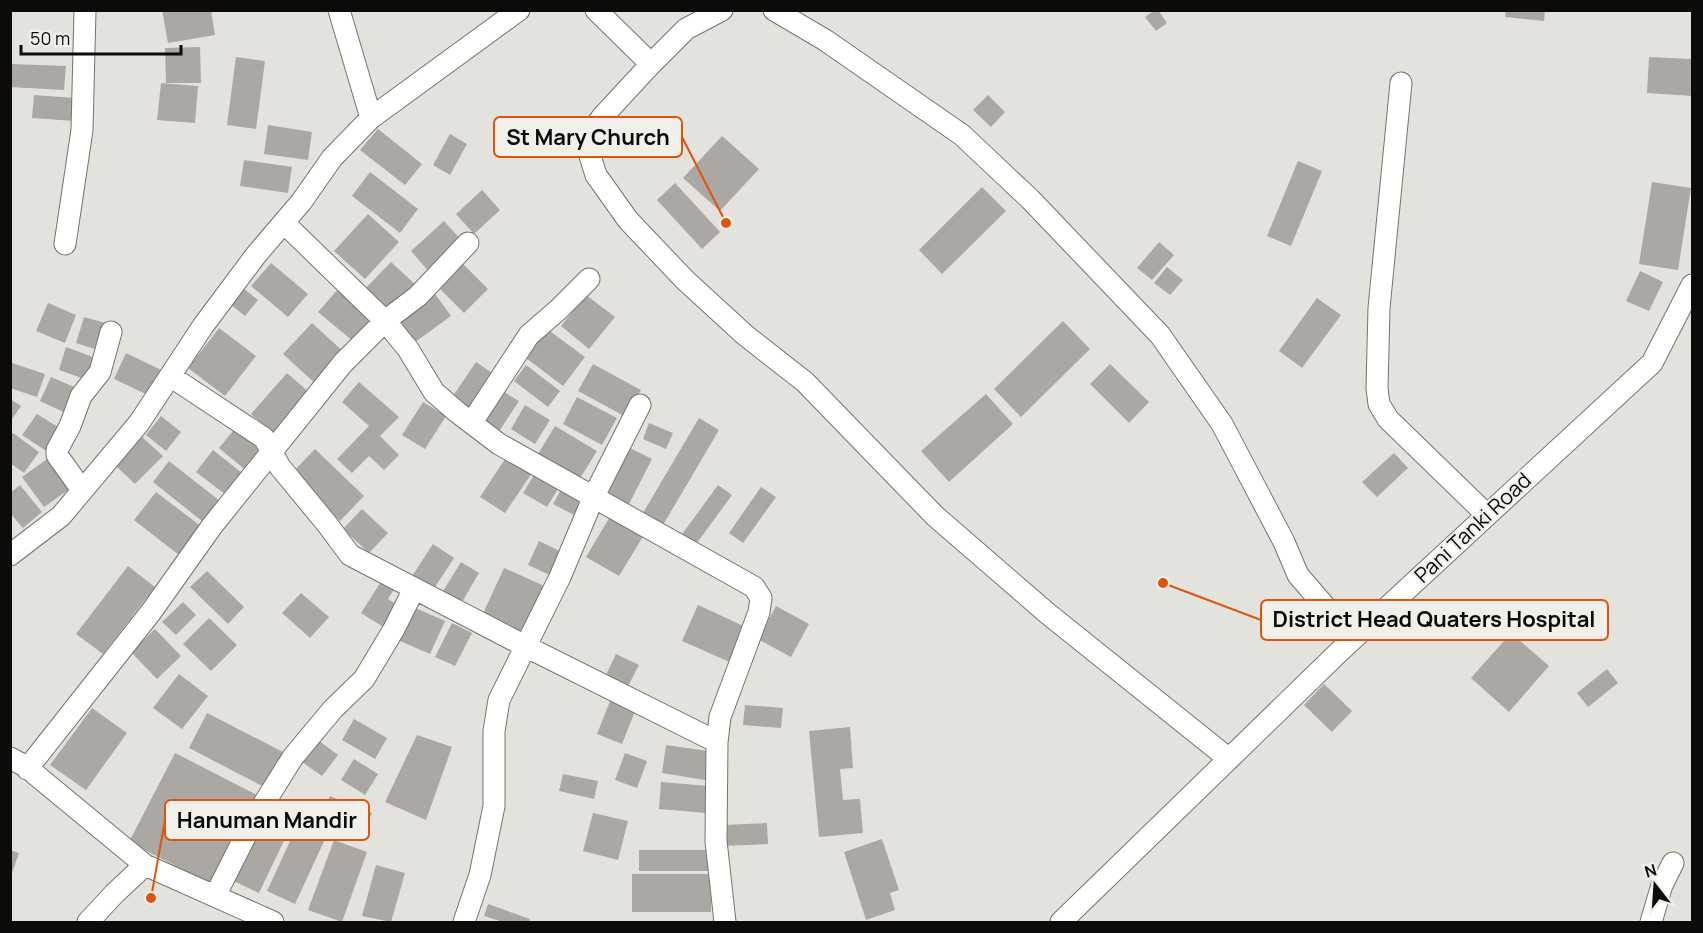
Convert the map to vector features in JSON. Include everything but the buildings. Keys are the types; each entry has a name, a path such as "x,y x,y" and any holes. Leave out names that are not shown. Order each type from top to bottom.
{"street":[{"path":"65,244 82,130 85,10"},
{"path":"339,10 371,118"},
{"path":"10,555 61,516 139,423 203,326 249,264 302,201 332,158 371,118 519,10"},
{"path":"596,10 651,64"},
{"path":"722,10 686,29 603,116 585,140 596,175 628,219 685,280 745,335 805,382 935,516 1047,613 1229,759"},
{"path":"774,10 825,40 962,135 1030,199 1160,335 1222,424 1284,542 1298,575 1353,639"},
{"path":"1401,83 1379,308 1377,388 1379,404 1388,418 1487,515"},
{"path":"284,223 385,321 408,349 434,392 499,444 754,587 761,598 759,612 720,717 717,742 716,841 725,922"},
{"path":"273,922 145,865 19,764 151,612 212,526 343,363 385,321 418,296 468,243"},
{"path":"472,422 529,335 589,279"},
{"name":"Pani Tanki Road","path":"1061,922 1353,639 1652,363 1691,294"},
{"path":"82,490 57,455 57,450 70,426 81,396 100,372 111,332"},
{"path":"170,376 264,438 280,467 350,555 717,742"},
{"path":"464,922 480,875 494,806 494,731 499,700 560,577 594,496 640,405"},
{"path":"214,896 253,821 293,757 333,710 364,679 394,629 414,589"},
{"path":"1652,922 1662,885 1673,863"},
{"path":"88,922 114,893 145,865"}],"place":[{"name":"St Mary Church","path":"726,223"},
{"name":"District Head Quaters Hospital","path":"1163,583"},
{"name":"Hanuman Mandir","path":"151,898"}]}
